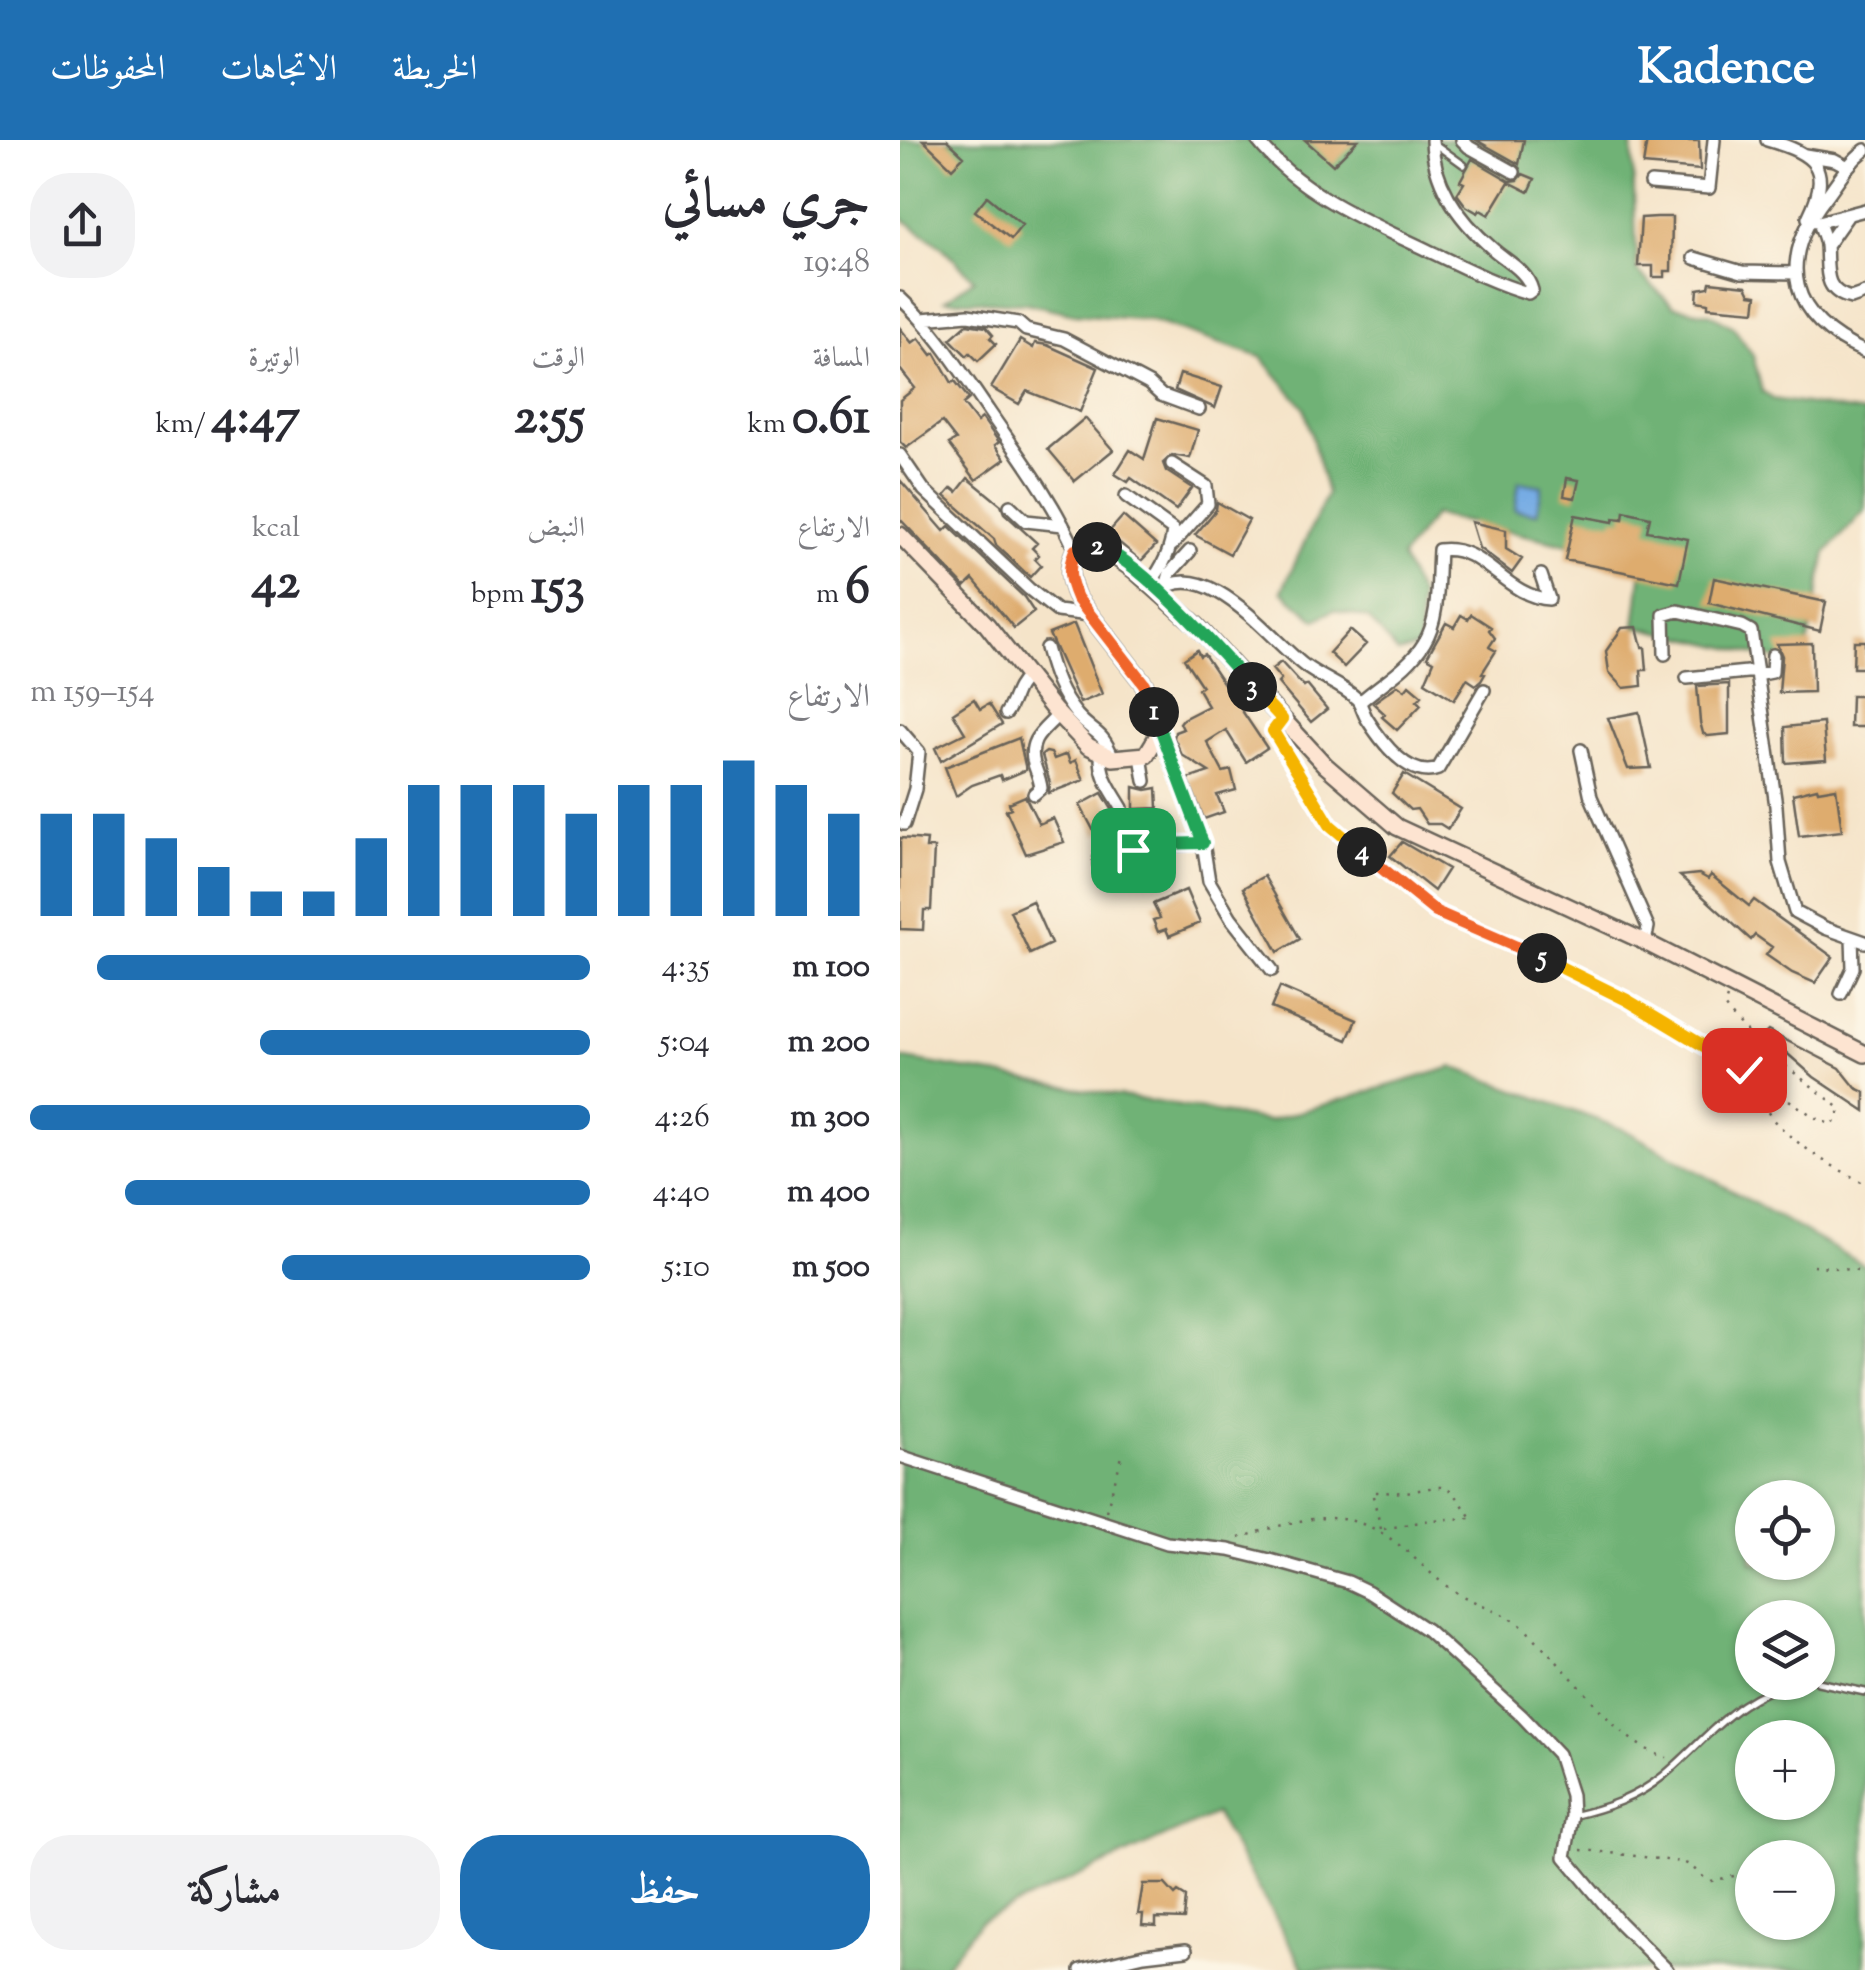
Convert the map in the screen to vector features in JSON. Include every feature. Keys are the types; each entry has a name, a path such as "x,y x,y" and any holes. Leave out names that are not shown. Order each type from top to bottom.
{"street":[{"path":"1257,140 1290,172 1356,218 1528,293 1532,290 1527,277 1456,211 1445,192 1432,141"},
{"path":"1462,140 1468,148 1514,172"},
{"path":"1651,183 1709,188 1714,140"},
{"path":"1766,140 1848,166"},
{"path":"1865,150 1848,166 1797,250 1796,273 1808,310 1819,324 1865,352"},
{"path":"1805,155 1816,166 1822,192 1814,220 1826,246 1828,280 1833,290 1850,298 1865,293"},
{"path":"1814,220 1865,210"},
{"path":"1826,246 1848,215"},
{"path":"1694,258 1742,272 1796,273"},
{"path":"900,298 922,318 1015,447 1063,524 1075,550 1069,565 1071,584 1144,684 1203,843 1209,881 1251,946 1272,970"},
{"path":"922,318 968,315 1018,323 1026,330 1048,333 1148,384 1161,395 1199,409"},
{"path":"900,455 924,490 1029,589 1057,611 1090,614"},
{"path":"1172,464 1206,486 1208,504 1172,544"},
{"path":"1126,496 1173,530 1158,587"},
{"path":"1010,506 1026,521 1063,524"},
{"path":"900,535 987,625 1058,715 1088,746 1107,756 1141,756 1154,746 1157,738 1154,716"},
{"path":"1075,550 1101,547 1158,587 1348,786 1397,827 1645,942 1865,1054"},
{"path":"1360,702 1390,679 1424,643 1433,623 1440,550 1449,548 1472,554 1522,594 1549,599 1541,574"},
{"path":"1158,587 1190,551"},
{"path":"1158,587 1186,582 1220,595 1251,614 1277,647 1360,702 1364,715 1387,746 1406,763 1426,772 1444,761 1484,690"},
{"path":"1666,654 1664,615 1678,610 1751,631 1776,806 1780,862 1789,897 1795,912 1859,940 1840,994"},
{"path":"1046,648 1057,687 1080,719 1104,736 1107,756 1100,766 1106,786 1122,808"},
{"path":"1687,678 1772,672 1773,655"},
{"path":"1006,713 1012,706 1013,694 1028,676"},
{"path":"1034,794 1041,788 1041,782 1031,747 1036,736 1058,715"},
{"path":"900,730 919,752 915,789 904,824"},
{"path":"1581,750 1590,798 1648,927 1645,942"},
{"path":"1141,756 1145,781"},
{"path":"1099,864 1100,856 1203,843"},
{"path":"1150,847 1154,864 1164,878"},
{"path":"900,1456 1167,1543 1219,1549 1348,1582 1427,1630 1558,1754 1568,1778 1572,1816 1565,1857 1620,1923 1667,1970"},
{"path":"1081,1970 1186,1950"},
{"path":"1110,1970 1132,1964 1144,1955"}],"lane":[{"path":"1432,141 1464,166"},
{"path":"1835,1686 1865,1692"},
{"path":"1572,1816 1601,1810 1652,1784 1723,1718 1752,1700"}],"path":[{"path":"1282,719 1273,731 1330,825 1436,912 1568,968 1832,1125 1842,1108 1786,1067 1737,1022 1724,1006 1731,987"},
{"path":"1744,1070 1772,1119 1792,1138 1865,1184"},
{"path":"1813,1265 1865,1272"},
{"path":"1103,1522 1123,1453"},
{"path":"1442,1485 1450,1489 1471,1518 1430,1520 1378,1530 1372,1492 1409,1492 1442,1485"},
{"path":"1219,1549 1237,1539 1304,1518 1342,1520 1378,1530 1452,1590 1527,1630 1628,1739 1678,1762"},
{"path":"1567,1845 1572,1850 1594,1849 1631,1858 1682,1862 1712,1881 1735,1877"}],"green space":[{"path":"900,140 1632,140 1637,271 1673,306 1711,314 1733,327 1753,355 1762,391 1773,399 1865,413 1865,510 1826,553 1803,665 1635,626 1643,561 1434,515 1401,558 1420,596 1419,647 1398,653 1368,618 1334,610 1316,620 1282,591 1327,494 1304,407 1261,357 1149,320 1075,314 1026,303 945,300 974,279 941,246 900,217"},
{"path":"900,1058 1268,1121 1453,1067 1625,1130 1865,1266 1865,1970 1305,1970 1215,1814 980,1921 942,1970 900,1970"}],"water":[{"path":"1519,482 1542,486 1537,513 1515,510"}],"building":[{"path":"923,140 947,140 964,156 952,168"},
{"path":"1305,140 1358,140 1333,165"},
{"path":"1476,140 1524,140 1519,164"},
{"path":"1647,140 1699,141 1700,170 1643,165"},
{"path":"1472,159 1510,181 1523,174 1535,179 1529,192 1509,182 1489,215 1480,210 1478,213 1457,194"},
{"path":"987,196 1022,225 1011,239 975,211"},
{"path":"1672,217 1671,271 1665,271 1665,277 1653,277 1653,266 1638,266 1641,218"},
{"path":"1710,282 1746,286 1750,294 1757,295 1755,311 1708,307 1708,303 1697,301 1698,289 1709,287"},
{"path":"967,324 986,327 996,344 978,361 950,339"},
{"path":"900,328 912,343 919,338 932,355 935,353 952,383 955,381 969,399 963,404 977,422 982,418 999,442 995,445 1005,459 976,480 949,444 956,440 942,422 906,448 900,442 900,400 915,388 900,369"},
{"path":"1020,340 1033,348 1035,343 1047,345 1098,368 1080,412 1027,391 1019,404 991,388"},
{"path":"1180,374 1222,387 1215,408 1175,390"},
{"path":"1085,418 1113,450 1075,481 1048,449"},
{"path":"1157,418 1198,430 1190,458 1172,455 1163,463 1166,471 1192,488 1176,510 1131,478 1128,482 1115,474 1130,450 1144,459"},
{"path":"968,478 1037,543 1032,548 1041,565 1030,577 945,496 952,488 957,492"},
{"path":"1567,478 1579,480 1575,498 1564,496"},
{"path":"900,480 944,531 949,526 1024,597 1034,612 1014,628 973,579 965,587 900,519"},
{"path":"1217,502 1249,520 1230,554 1195,535 1216,510"},
{"path":"1624,511 1650,517 1647,531 1688,539 1679,583 1565,560 1575,515 1613,522 1614,518 1623,519"},
{"path":"1123,516 1156,545 1141,561 1108,533"},
{"path":"1471,522 1506,530 1506,549 1522,559 1512,573 1479,548"},
{"path":"1714,578 1826,602 1820,631 1709,603"},
{"path":"1471,614 1491,627 1495,638 1489,647 1496,651 1481,681 1476,685 1467,679 1454,700 1425,682 1434,661 1427,657 1446,623 1454,627 1461,615 1468,619"},
{"path":"1074,624 1102,694 1080,703 1049,634"},
{"path":"1637,627 1645,647 1647,670 1641,670 1642,686 1624,688 1609,672 1606,651 1622,628"},
{"path":"1350,630 1366,644 1344,667 1329,653"},
{"path":"1854,641 1865,641 1865,668 1853,668"},
{"path":"1812,643 1813,692 1779,693 1782,656 1777,644"},
{"path":"1197,650 1200,656 1204,654 1267,748 1246,762 1226,730 1207,742 1223,772 1231,770 1236,790 1217,795 1224,812 1204,819 1188,779 1209,772 1182,755 1174,738 1175,732 1183,729 1183,719 1208,706 1198,689 1202,686 1184,659"},
{"path":"1281,662 1327,709 1311,722 1278,683 1281,680 1272,669"},
{"path":"1729,684 1729,734 1708,736 1700,722 1697,686"},
{"path":"1398,685 1405,690 1409,685 1422,696 1417,701 1421,705 1397,730 1373,703"},
{"path":"1851,696 1865,696 1865,727 1850,727"},
{"path":"974,699 980,709 989,704 1002,724 941,761 935,748 965,733 953,713"},
{"path":"1639,712 1651,768 1628,769 1608,718"},
{"path":"1823,723 1826,760 1786,763 1785,727"},
{"path":"1019,738 1026,770 1002,780 1000,775 972,785 956,796 945,767"},
{"path":"1046,752 1054,759 1067,754 1070,763 1076,760 1084,780 1049,793 1042,755"},
{"path":"1404,774 1461,809 1448,829 1440,824 1427,824 1417,809 1410,810 1392,793"},
{"path":"1134,787 1157,788 1158,808 1134,809"},
{"path":"1836,788 1842,831 1799,836 1793,794"},
{"path":"1102,793 1120,822 1096,835 1080,805"},
{"path":"1025,796 1039,824 1053,818 1064,842 1026,854 1006,810 1011,808 1009,803"},
{"path":"900,838 927,840 926,848 934,848 931,910 924,910 923,930 900,929"},
{"path":"1402,842 1448,869 1434,891 1390,856"},
{"path":"1699,874 1708,879 1711,875 1749,906 1754,900 1833,957 1815,983 1766,955 1772,947 1755,935 1751,940 1680,876"},
{"path":"1264,876 1300,939 1278,952 1243,888"},
{"path":"1186,890 1200,923 1169,936 1166,929 1158,932 1153,920 1160,918 1153,904"},
{"path":"1032,901 1051,944 1030,954 1010,911"},
{"path":"1280,987 1356,1020 1347,1040 1271,1008"},
{"path":"1768,1031 1840,1068 1856,1088 1865,1092 1865,1111 1814,1077 1765,1034"},
{"path":"1719,1072 1730,1079 1719,1095 1708,1088"},
{"path":"1143,1884 1165,1884 1175,1895 1178,1892 1186,1897 1184,1919 1156,1918 1156,1926 1142,1925 1143,1914 1138,1914"}],"route":[{"path":"1133,850 1157,844 1203,843 1144,684 1077,598 1071,584 1069,565 1075,550 1087,547 1101,547 1116,554 1197,626 1282,719 1273,731 1312,801 1330,825 1379,868 1436,912 1568,968 1744,1070"}]}
